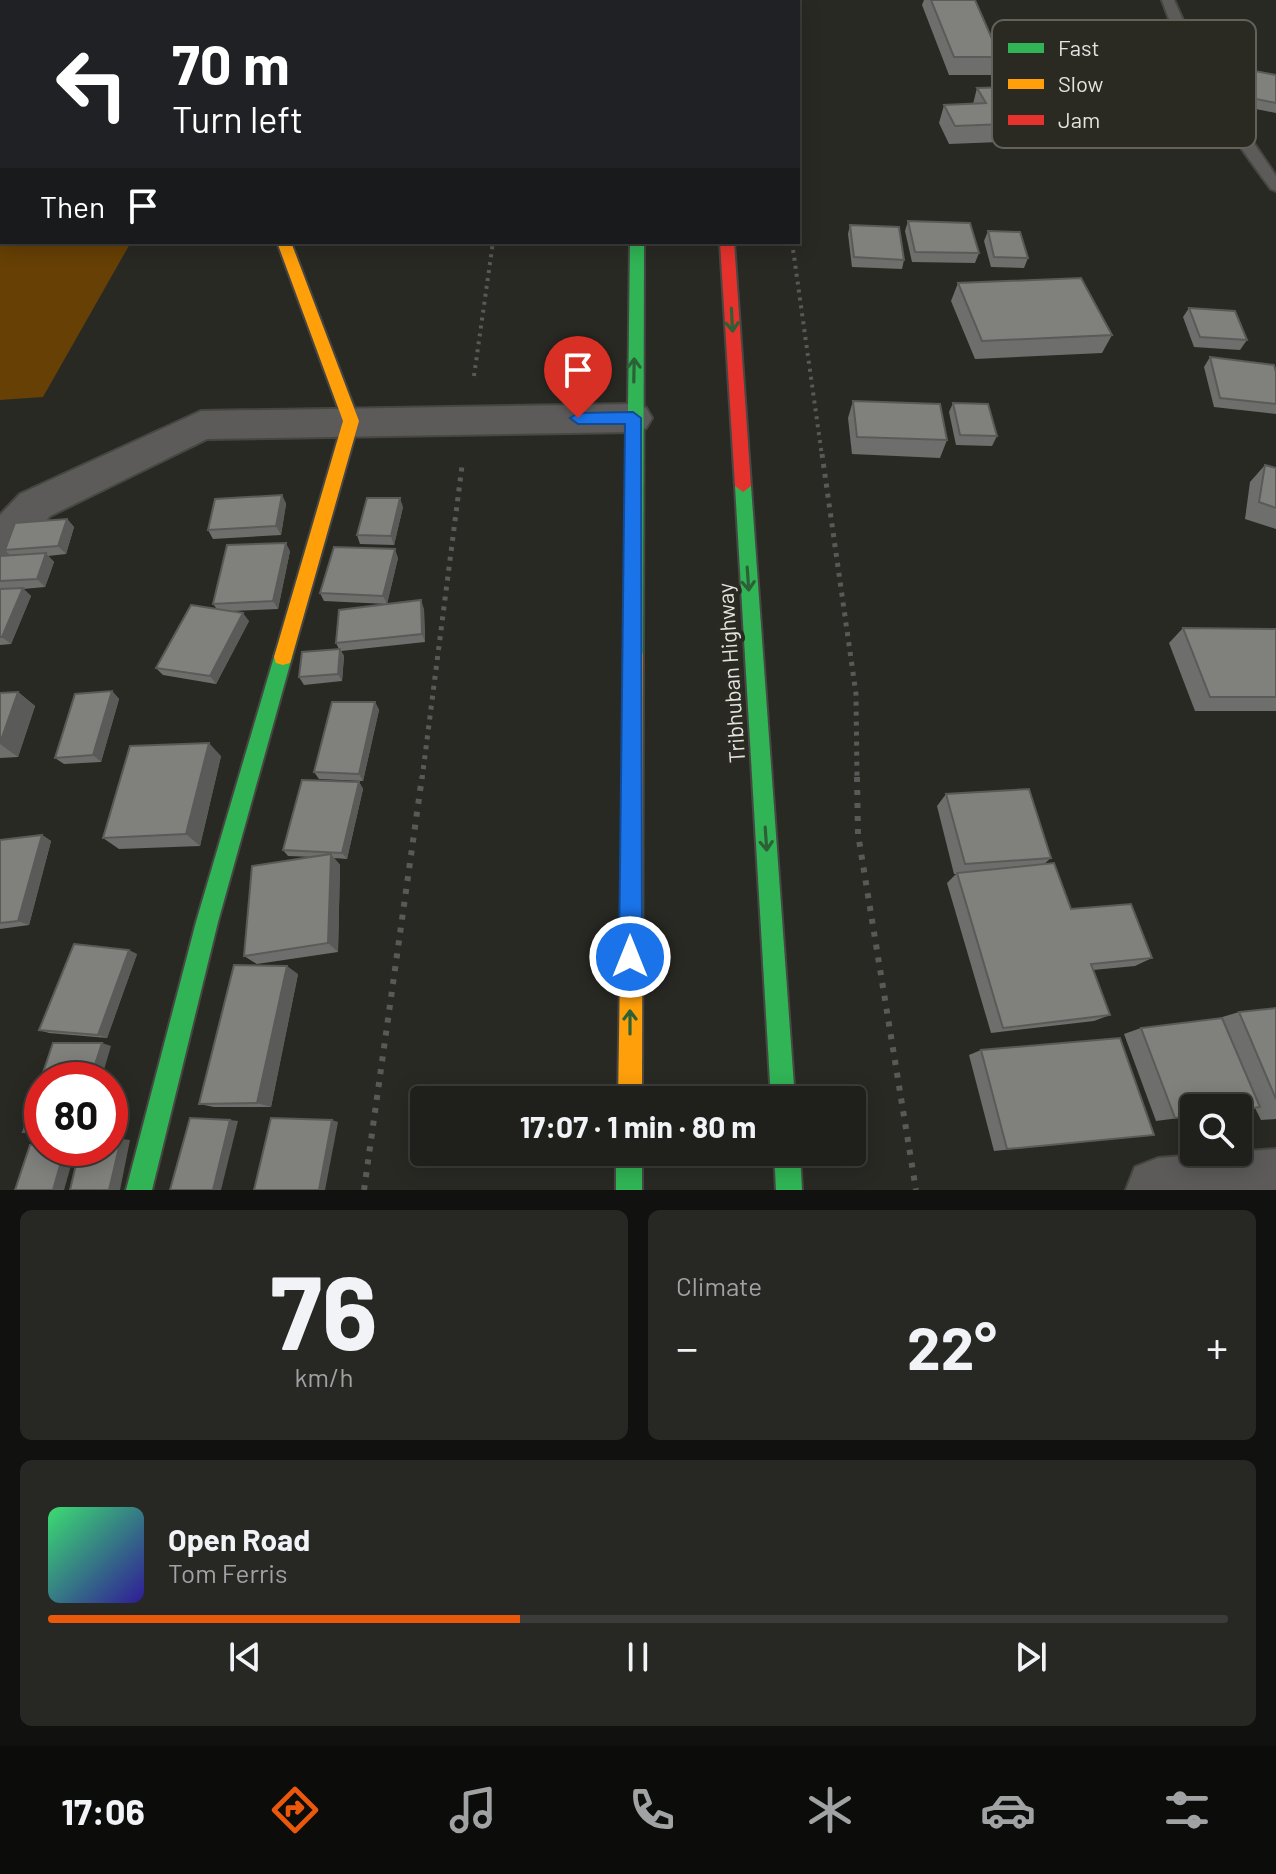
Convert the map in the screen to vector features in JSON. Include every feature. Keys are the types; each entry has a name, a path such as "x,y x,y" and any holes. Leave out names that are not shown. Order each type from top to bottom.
{"main road":[{"path":"139,1190 207,922 351,421 285,244"},
{"path":"630,1086 633,418 637,244"},
{"name":"Tribhuban Highway","path":"727,244 782,1086"},
{"path":"629,1166 629,1190"},
{"path":"788,1166 789,1190"}],"street":[{"path":"0,543 35,505 201,425 633,418"},
{"path":"1158,1190 1276,1181"}],"lane":[{"path":"1168,0 1174,20"},
{"path":"1248,148 1276,186"}],"path":[{"path":"364,1190 408,890 493,244"},
{"path":"792,244 856,694 858,834 916,1190"}],"shaded area":[{"path":"0,244 130,244 43,397 0,400"}],"building":[{"path":"931,0 975,0 992,39 992,57 954,57"},
{"path":"1256,71 1276,75 1276,103 1256,99"},
{"path":"977,88 992,88 992,125 955,126 944,105 986,103"},
{"path":"908,221 970,223 979,253 915,252"},
{"path":"850,225 899,227 904,260 854,257"},
{"path":"988,231 1020,232 1028,258 994,257"},
{"path":"1081,278 1112,335 982,341 958,283"},
{"path":"1189,308 1235,311 1247,340 1200,337"},
{"path":"1210,357 1274,365 1276,404 1220,398"},
{"path":"853,401 940,404 947,440 857,437"},
{"path":"953,403 988,404 997,436 960,435"},
{"path":"1265,465 1276,468 1276,508 1259,502"},
{"path":"282,495 276,526 208,530 215,499"},
{"path":"367,498 400,498 391,536 357,535"},
{"path":"67,519 58,546 5,550 15,523"},
{"path":"286,543 273,601 213,604 227,545"},
{"path":"334,547 395,549 383,596 320,593"},
{"path":"46,553 37,579 0,581 0,556"},
{"path":"23,588 2,637 0,637 0,589"},
{"path":"421,600 422,634 336,643 339,610"},
{"path":"191,605 243,613 210,676 156,668"},
{"path":"1183,628 1276,629 1276,697 1210,697"},
{"path":"340,649 338,674 299,677 302,652"},
{"path":"112,691 93,755 55,758 75,694"},
{"path":"18,692 0,743 0,693"},
{"path":"332,702 375,702 359,774 314,772"},
{"path":"209,743 186,834 103,838 130,746"},
{"path":"302,780 359,782 342,853 283,850"},
{"path":"1029,789 1051,858 965,864 946,794"},
{"path":"42,835 18,921 0,923 0,840"},
{"path":"331,854 328,943 244,956 252,866"},
{"path":"1054,863 1071,909 1131,904 1152,958 1091,964 1110,1015 1003,1028 957,873"},
{"path":"74,944 129,950 98,1035 39,1030"},
{"path":"234,965 287,966 257,1103 199,1104"},
{"path":"1276,1008 1276,1099 1239,1012"},
{"path":"1222,1018 1260,1107 1252,1108 1252,1094 1180,1094 1180,1117 1175,1118 1141,1028"},
{"path":"1120,1038 1154,1135 1007,1149 981,1050"},
{"path":"53,1043 102,1043 96,1062 47,1062"},
{"path":"190,1118 230,1120 213,1190 170,1190"},
{"path":"271,1118 332,1120 319,1190 254,1190"},
{"path":"24,1163 24,1166 60,1166 53,1190 15,1190"},
{"path":"76,1166 115,1166 109,1190 70,1190"}],"traffic: fast":[{"path":"634,655 637,244"},
{"path":"743,486 782,1086"},
{"path":"139,1190 207,922 283,657"},
{"path":"629,1166 629,1190"},
{"path":"788,1166 789,1190"}],"traffic: slow":[{"path":"283,657 351,421 285,244"},
{"path":"630,1086 634,655"}],"traffic: jam":[{"path":"727,244 743,486"}],"route":[{"path":"578,418 633,418 630,957"}]}
